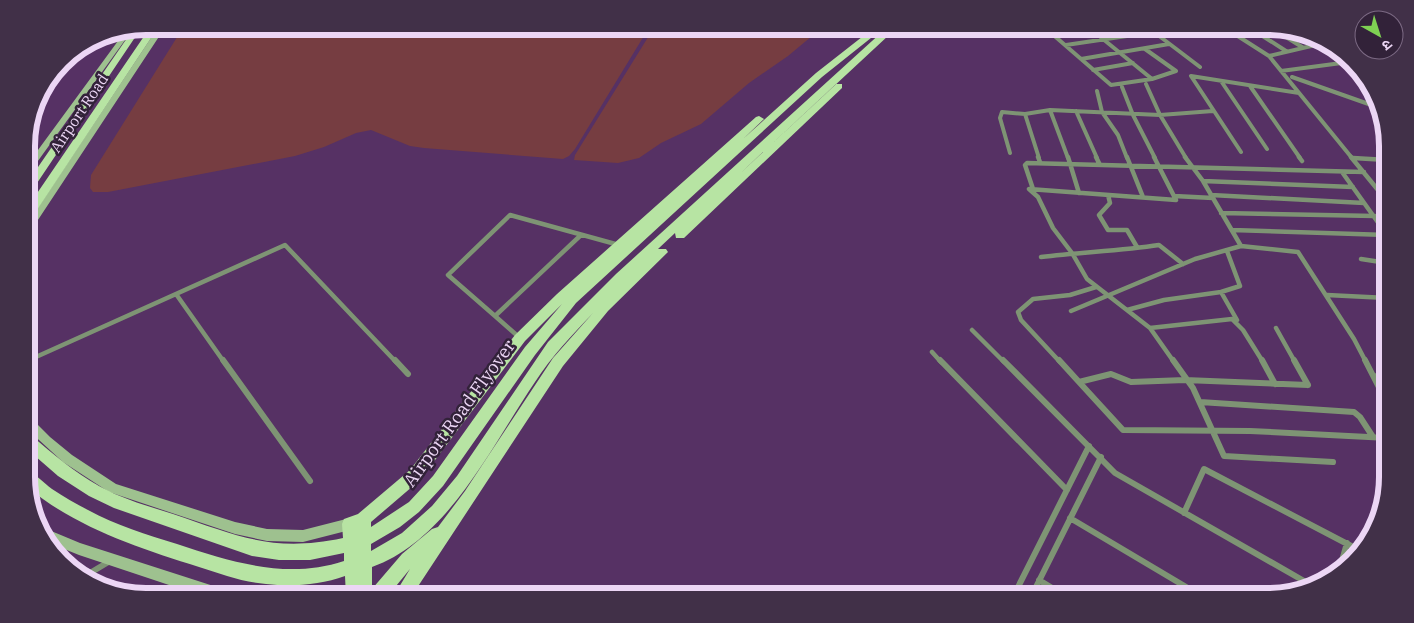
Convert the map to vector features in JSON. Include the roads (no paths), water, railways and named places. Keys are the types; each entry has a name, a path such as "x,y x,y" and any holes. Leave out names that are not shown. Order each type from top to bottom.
{"main road":[{"name":"Airport Road","path":"35,204 149,35"},
{"path":"620,248 788,94 857,35"},
{"path":"354,588 356,522 415,475 520,338 561,297 819,76 871,35"},
{"path":"407,588 558,362 630,274 884,35"},
{"path":"36,486 44,493 99,524 137,539 238,572 259,576 299,576 344,569 386,552 414,533 433,516 471,470 554,345 597,299 630,274 876,51 897,35"},
{"path":"35,178 134,36"},
{"name":"Airport Road Flyover","path":"35,447 63,471 94,491 119,503 252,548 279,552 310,552 366,539 414,507 426,495 446,470 534,346 572,300 620,248"},
{"path":"356,522 363,588"},
{"path":"384,588 408,559 449,524"}],"street":[{"path":"35,218 157,35"},
{"path":"1052,35 1111,84 1152,78 1176,71 1145,49"},
{"path":"1097,35 1152,78"},
{"path":"1066,45 1135,35"},
{"path":"1158,35 1200,67"},
{"path":"1236,35 1268,56 1379,190"},
{"path":"1260,35 1286,51"},
{"path":"1284,36 1302,48"},
{"path":"35,159 124,38"},
{"path":"1081,59 1169,44"},
{"path":"1268,56 1316,45"},
{"path":"1093,70 1133,63"},
{"path":"1280,71 1342,63"},
{"path":"1241,152 1191,76 1300,93"},
{"path":"1292,77 1372,106"},
{"path":"1221,81 1267,149"},
{"path":"1146,84 1160,115 1192,168 1203,181 1241,246"},
{"path":"1250,86 1302,160"},
{"path":"1122,87 1133,115 1176,200 1029,189 1038,197 1050,222 1072,253 1087,279 1150,328 1193,388 1224,456 1333,462"},
{"path":"1097,91 1102,112 1118,135 1143,197"},
{"path":"1010,153 1000,117 1002,112 1025,114 1050,110 1160,115 1213,111"},
{"path":"1050,110 1079,193"},
{"path":"1076,111 1100,165"},
{"path":"1025,114 1040,162"},
{"path":"1353,158 1379,160"},
{"path":"1033,189 1026,163 1364,172"},
{"path":"1342,172 1379,221"},
{"path":"1203,181 1353,187"},
{"path":"1108,195 1110,203 1099,215 1108,230 1127,230 1137,247"},
{"path":"1174,196 1364,203"},
{"path":"1221,213 1376,216"},
{"path":"520,338 448,275 510,215 620,248"},
{"path":"1232,230 1379,235"},
{"path":"495,316 581,235"},
{"path":"1041,257 1072,253 1119,251 1159,244 1183,264"},
{"path":"35,357 285,245 408,374"},
{"path":"1071,311 1183,264 1227,251 1230,248 1241,246 1298,252 1327,295 1379,386"},
{"path":"1127,310 1164,300 1221,292 1240,286 1227,251"},
{"path":"1361,259 1379,262"},
{"path":"1096,287 1070,295 1032,299 1018,312 1021,320 1123,430 1212,430 1379,437"},
{"path":"1221,292 1275,384"},
{"path":"176,294 310,482"},
{"path":"1327,295 1379,298"},
{"path":"1150,328 1232,319 1237,321"},
{"path":"1079,382 1111,374 1131,382 1186,380 1308,385 1276,328"},
{"path":"972,330 1115,473 1305,582"},
{"path":"932,352 1066,490"},
{"path":"1374,376 1379,376"},
{"path":"1200,402 1354,412 1360,417 1373,437"},
{"path":"35,430 52,447 113,488 234,528 267,535 303,536 356,522"},
{"path":"1017,588 1089,446"},
{"path":"1035,588 1101,457"},
{"path":"1184,512 1204,469 1354,547"},
{"path":"1070,518 1189,588"},
{"path":"53,537 112,560 198,588"},
{"path":"1342,560 1347,543"},
{"path":"90,573 112,560"},
{"path":"1039,580 1052,588"},
{"path":"174,588 180,582"}]}
